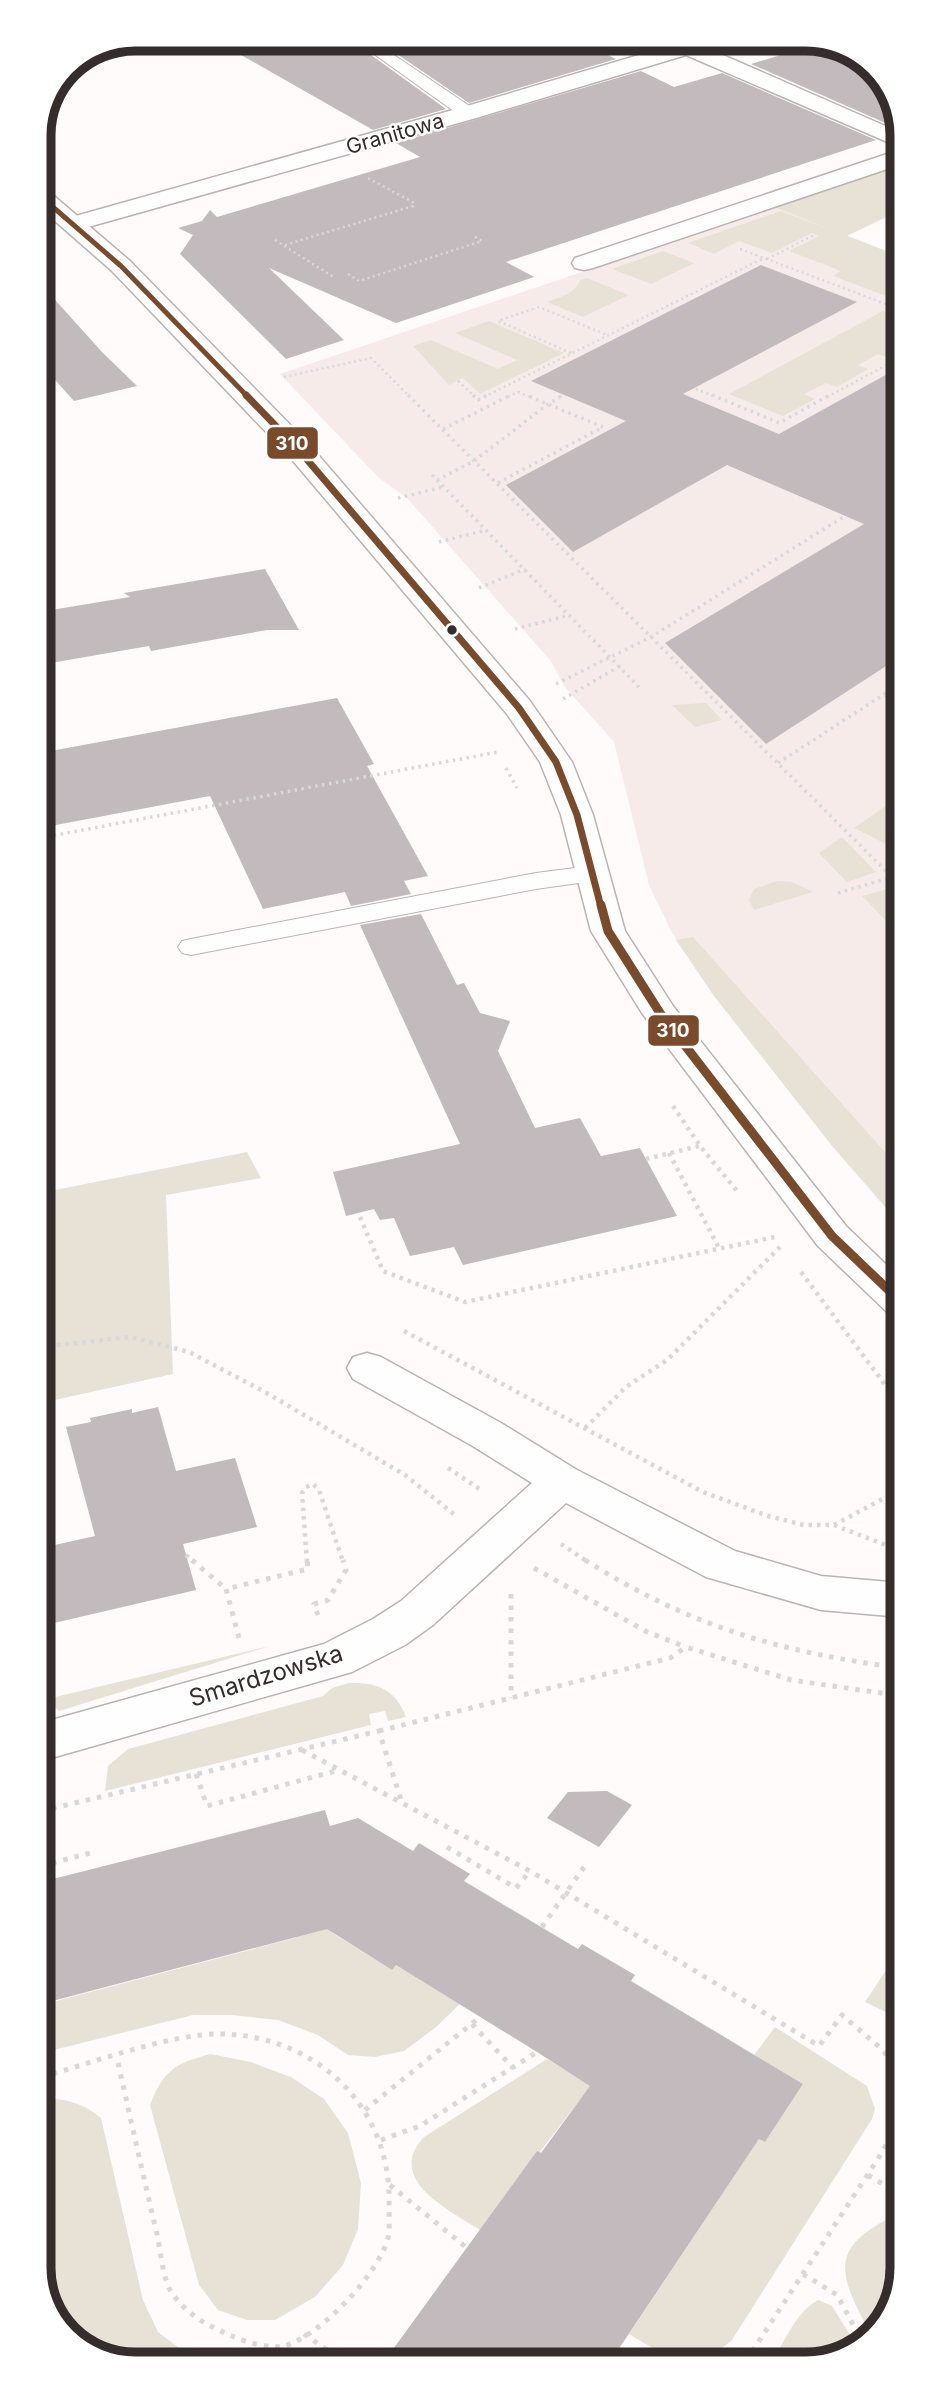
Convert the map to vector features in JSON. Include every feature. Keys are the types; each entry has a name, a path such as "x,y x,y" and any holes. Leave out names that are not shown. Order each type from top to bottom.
{"street":[{"name":"Granitowa","path":"73,224 468,113 673,51"},
{"path":"695,51 890,136"},
{"path":"584,263 890,161"},
{"path":"51,205 121,266 298,449 514,702 556,762 577,815 608,931 660,1013 832,1236 890,1291"},
{"path":"367,1368 486,1434 562,1481 722,1565 821,1593 890,1599"},
{"name":"Smardzowska","path":"51,1739 336,1659 389,1632 417,1613 562,1481"}],"lane":[{"path":"379,51 468,113"},
{"path":"191,947 536,881 591,874"}],"path":[{"path":"285,245 413,206 414,203 324,154"},
{"path":"478,400 816,234"},
{"path":"348,274 359,281 482,241 472,235"},
{"path":"275,240 335,278"},
{"path":"732,246 890,305"},
{"path":"572,353 498,321 539,307 607,335"},
{"path":"272,380 372,358 890,875"},
{"path":"696,389 779,423 890,363"},
{"path":"458,382 485,404"},
{"path":"443,429 518,392 603,427 497,484"},
{"path":"436,480 474,461 548,404 564,395"},
{"path":"432,475 639,687"},
{"path":"398,498 443,487"},
{"path":"556,684 651,637 845,516"},
{"path":"439,542 486,530"},
{"path":"479,588 525,569"},
{"path":"515,629 570,615"},
{"path":"563,699 620,666"},
{"path":"778,764 890,690"},
{"path":"884,694 890,697"},
{"path":"51,836 499,754 493,743"},
{"path":"506,767 521,797"},
{"path":"838,893 890,878"},
{"path":"668,1100 700,1146 741,1196"},
{"path":"646,1159 700,1146"},
{"path":"668,1153 719,1248"},
{"path":"360,1217 383,1271 465,1303 775,1237"},
{"path":"766,1227 789,1256"},
{"path":"585,1428 626,1387 667,1360 780,1245"},
{"path":"797,1267 890,1391"},
{"path":"404,1331 703,1492 754,1513 799,1523 833,1525 890,1547"},
{"path":"51,1346 131,1337 190,1352 265,1392 405,1475 464,1521"},
{"path":"226,1588 308,1569 302,1493 306,1487 313,1484 318,1490 346,1570 328,1600 314,1604 321,1625"},
{"path":"833,1525 890,1495"},
{"path":"186,1555 226,1588 241,1646"},
{"path":"526,1564 647,1632 685,1647 791,1680 890,1694"},
{"path":"511,1580 511,1698"},
{"path":"51,1809 302,1750 670,1658 685,1647"},
{"path":"379,1731 402,1804"},
{"path":"302,1750 530,1871 819,2046 842,2015 883,2050 890,2060"},
{"path":"196,1774 207,1806 340,1770"},
{"path":"447,1847 516,1888 530,1871"},
{"path":"51,1863 94,1852"},
{"path":"542,1927 584,1867"},
{"path":"365,2110 480,2017"},
{"path":"472,2024 513,2068"},
{"path":"51,2075 167,2042 221,2034 265,2040 305,2055 336,2077 365,2110 382,2140 390,2185 388,2238 378,2259 349,2301 317,2328 283,2346 248,2343 200,2322 169,2289 117,2058"},
{"path":"382,2140 420,2126 537,2052"},
{"path":"752,2352 867,2175 890,2134"},
{"path":"867,2175 890,2189"},
{"path":"390,2185 467,2248"},
{"path":"803,2274 837,2295 858,2334"},
{"path":"304,2334 330,2352"}],"shaded area":[{"path":"890,168 890,215 847,236 890,253 890,298 833,276 841,271 789,251 819,236 812,233 772,253 739,241 714,254 688,243 781,211 831,230 774,207"},
{"path":"774,207 890,252 890,1212 833,1147 714,996 672,933 649,885 614,742 565,687 550,660 407,498 378,477 280,374"},
{"path":"663,251 694,263 651,284 612,269"},
{"path":"587,278 629,295 583,317 547,302 575,289 580,280"},
{"path":"883,311 890,314 890,357 878,354 858,365 868,369 837,387 826,383 804,394 815,399 783,416 729,394"},
{"path":"489,321 564,353 480,394 463,378 449,385 413,346 431,340 498,369 517,360 455,333"},
{"path":"706,703 722,720 695,727 672,705"},
{"path":"890,803 890,846 854,828"},
{"path":"842,837 876,872 847,882 819,853"},
{"path":"777,881 792,882 813,892 754,910 749,900 754,889"},
{"path":"890,888 890,925 862,896"},
{"path":"693,937 890,1158 890,1212 833,1147 714,996 676,940"},
{"path":"247,1152 261,1178 166,1195 173,1374 51,1401 51,1191"},
{"path":"270,1646 59,1711 51,1703 51,1698"},
{"path":"349,1683 368,1684 384,1689 397,1700 406,1717 388,1721 385,1711 369,1714 371,1725 105,1791 108,1766 128,1749 323,1696 332,1688"},
{"path":"316,1916 334,1934 392,1970 396,1965 460,2004 435,2028 404,2051 375,2057 348,2055 318,2035 278,2020 232,2015 193,2015 51,2051 51,2002 295,1938"},
{"path":"890,1964 890,2014 865,2002"},
{"path":"775,2027 867,2086 875,2109 872,2119 732,2340 714,2352 662,2352 629,2334 759,2139 765,2142 803,2084 754,2055"},
{"path":"210,2054 251,2062 291,2077 324,2099 348,2133 361,2183 358,2229 343,2265 315,2297 275,2320 247,2320 218,2310 199,2285 150,2105 160,2084 172,2070 187,2061"},
{"path":"547,2059 565,2070 570,2064 598,2081 582,2097 480,2230 426,2192 416,2180 412,2167 414,2153 424,2137"},
{"path":"51,2098 89,2109 101,2118 143,2300 158,2332 184,2352 129,2352 108,2348 75,2328 59,2305 51,2279"},
{"path":"890,2218 890,2279 882,2305 867,2327 851,2293 846,2277 846,2262 850,2249 878,2224"},
{"path":"818,2300 832,2306 852,2338 817,2352 777,2352 797,2319"}],"building":[{"path":"234,51 365,51 446,109 373,130"},
{"path":"599,51 616,59 469,103 394,52"},
{"path":"794,51 823,52 838,57 857,68 876,88 890,125 751,64"},
{"path":"641,71 674,87 722,73 876,140 506,262 534,277 396,323 269,268 344,340 286,359 180,254 193,235 178,228 202,221 210,210 217,217 420,157 396,143"},
{"path":"761,265 857,302 683,394 779,434 890,373 890,663 766,744 665,643 864,524 727,465 573,552 506,485 626,421 531,381"},
{"path":"51,295 137,386 74,401 51,375"},
{"path":"265,569 299,630 267,630 151,651 149,646 51,663 51,610 130,597 124,593"},
{"path":"337,698 374,764 367,766 428,876 404,881 411,894 351,906 345,892 263,909 210,796 51,826 51,751"},
{"path":"421,914 457,985 464,983 480,1013 510,1021 498,1051 535,1128 580,1118 601,1156 640,1148 677,1216 463,1265 454,1247 410,1256 394,1218 380,1220 374,1209 346,1216 333,1172 460,1144 360,925"},
{"path":"158,1407 176,1471 235,1458 257,1527 183,1544 196,1590 51,1624 51,1546 95,1536 66,1427 91,1422 90,1418 132,1409 132,1413"},
{"path":"607,1791 632,1805 599,1847 547,1818 568,1792"},
{"path":"325,1810 330,1826 358,1818 413,1851 419,1843 470,1874 464,1881 578,1949 582,1944 635,1975 631,1981 803,2084 765,2142 759,2139 617,2352 391,2352 537,2151 541,2153 590,2086 396,1965 392,1970 327,1929 51,2001 51,1879"}],"transit line":[{"name":"310","path":"51,205 121,266 298,449 519,708 556,762 577,815 608,931 660,1013 832,1236 890,1291"}]}
